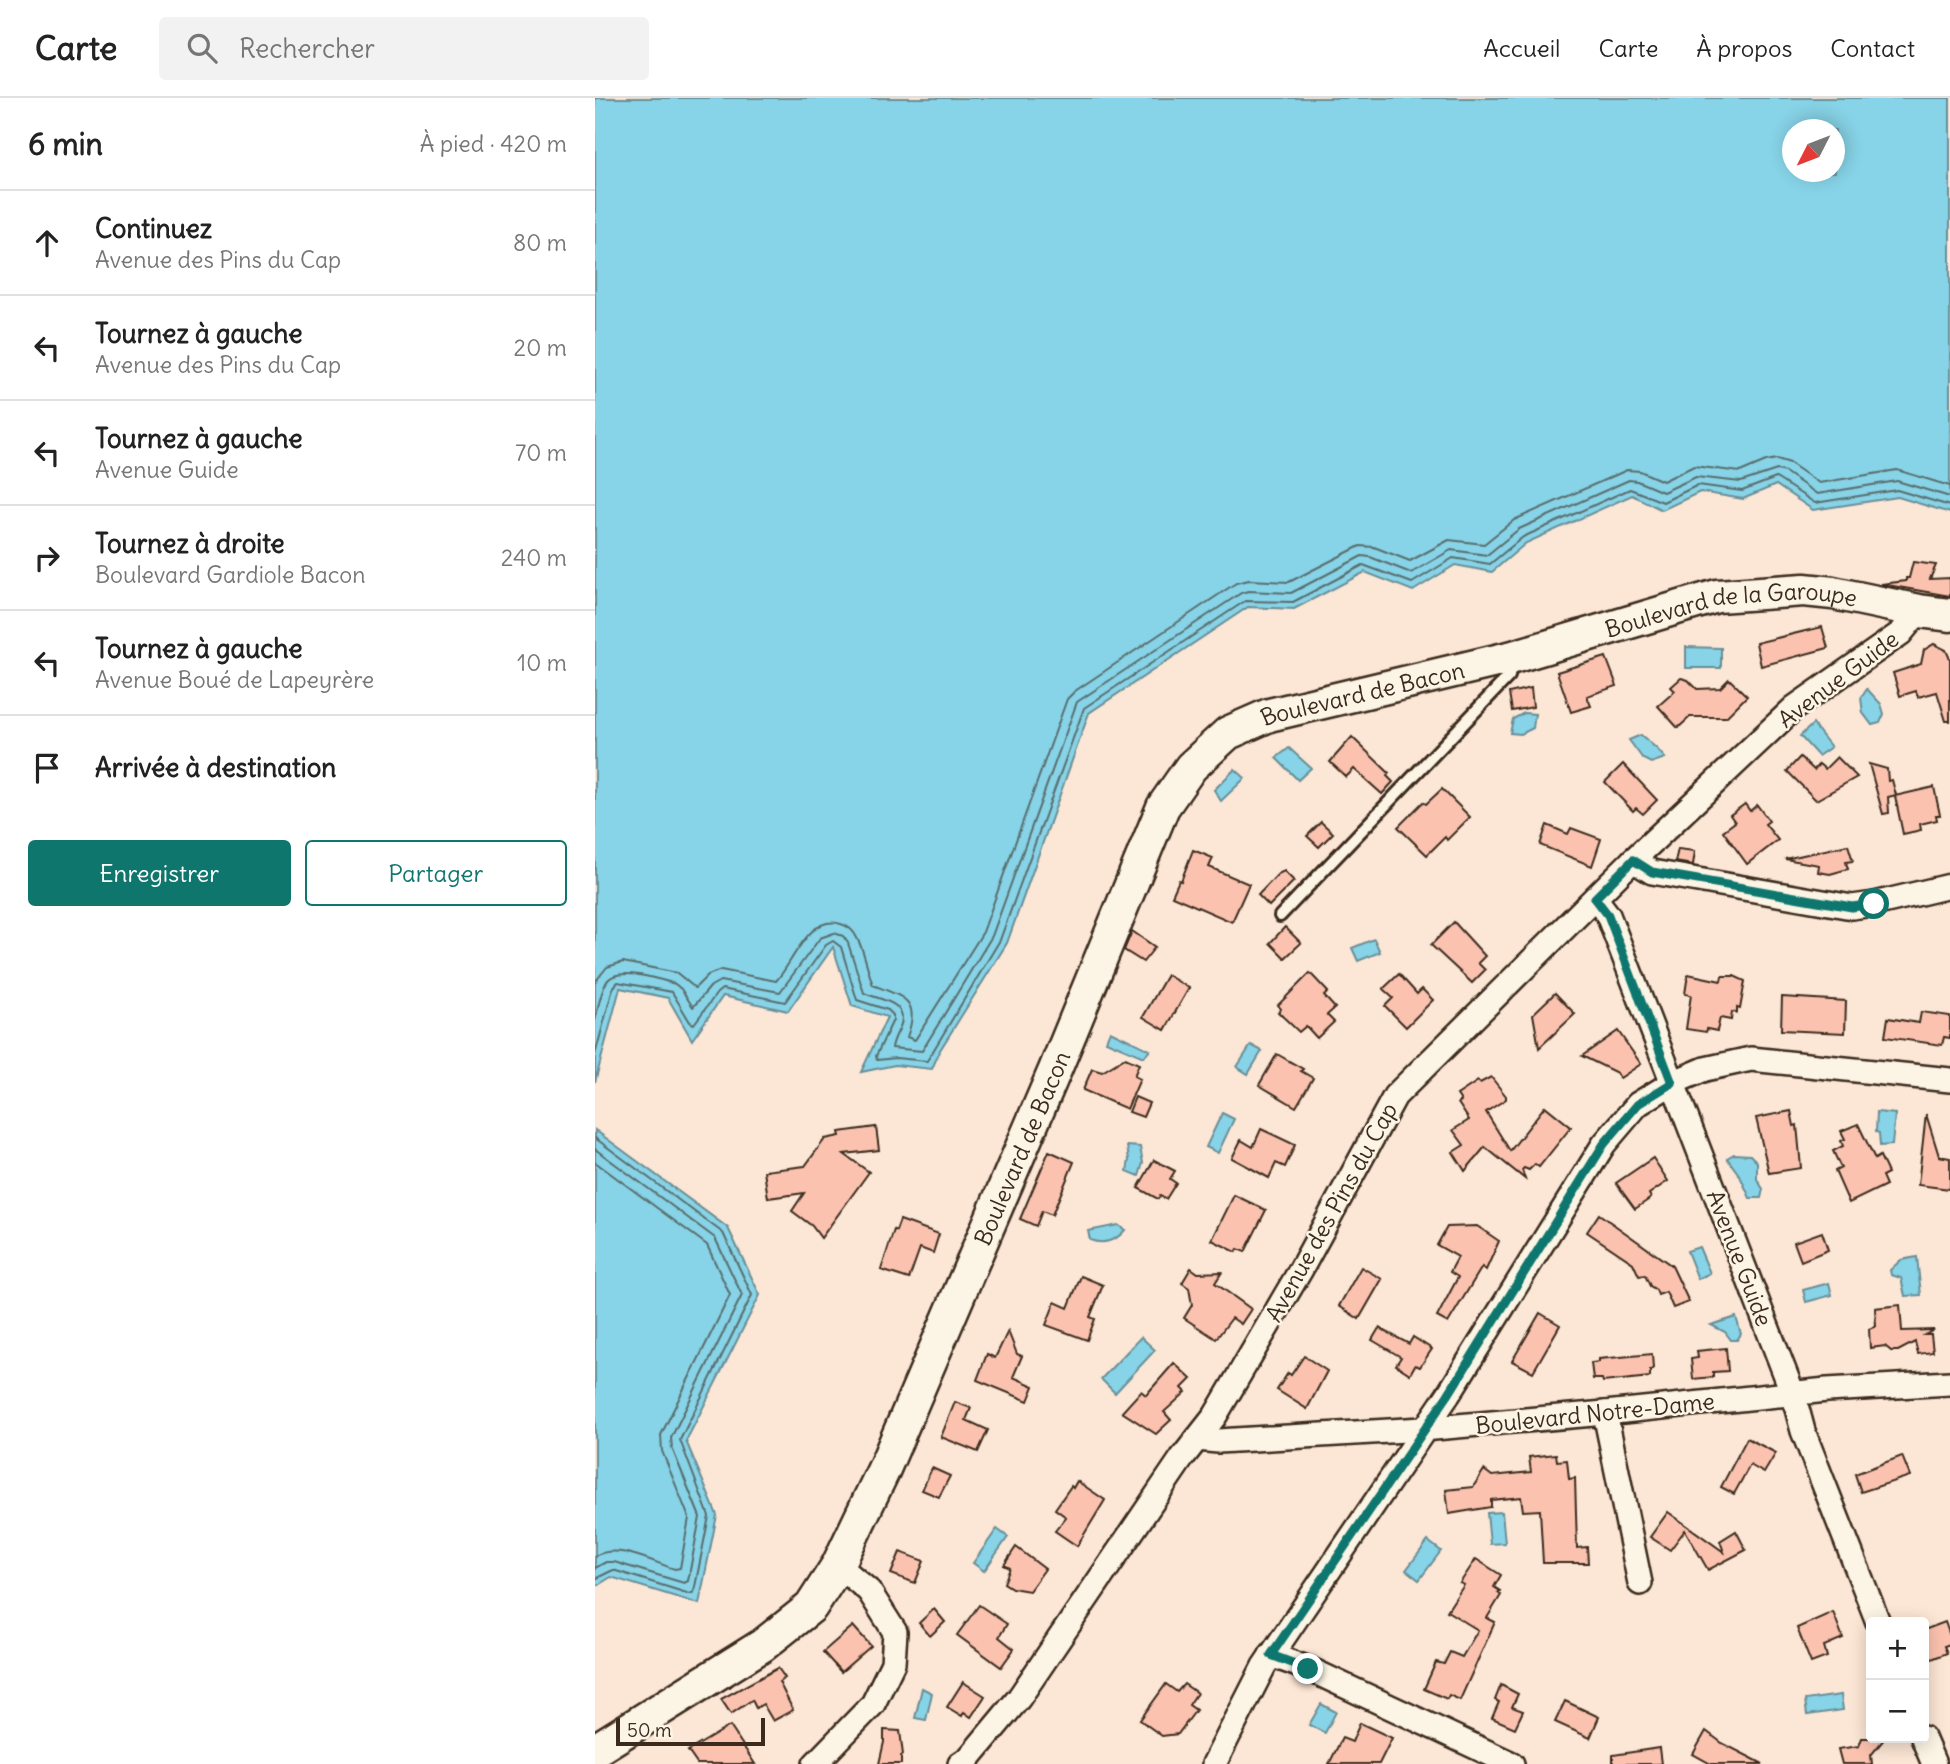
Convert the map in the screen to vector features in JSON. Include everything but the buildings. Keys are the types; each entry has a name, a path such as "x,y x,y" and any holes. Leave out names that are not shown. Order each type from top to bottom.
{"street":[{"name":"Boulevard de la Garoupe","path":"1513,657 1717,596 1804,590 1950,615"},
{"name":"Avenue Guide","path":"1633,860 1794,708 1901,633 1919,611"},
{"name":"Boulevard de Bacon","path":"595,1751 763,1645 811,1607 838,1566 884,1469 1029,1132 1163,807 1191,767 1228,733 1269,715 1513,657"},
{"path":"1633,860 1652,872 1852,907 1950,886"},
{"name":"Avenue des Pins du Cap","path":"960,1764 969,1758 1019,1698 1182,1458 1215,1416 1300,1271 1395,1096 1633,860"},
{"name":"Avenue Guide","path":"1595,898 1608,915 1876,1617"},
{"path":"1214,1764 1271,1655 1448,1395 1604,1144 1638,1104 1672,1083 1705,1069 1751,1059 1950,1080"},
{"name":"Boulevard Notre-Dame","path":"1197,1439 1218,1441 1423,1429 1827,1390 1950,1384"},
{"path":"1605,1413 1640,1583"},
{"path":"815,1764 873,1704 893,1663 895,1632 869,1591 838,1566"},
{"path":"1271,1655 1308,1669 1512,1764"},
{"path":"1925,1743 1934,1764"}],"lane":[{"path":"1280,916 1509,676 1513,657"}],"water":[{"path":"595,98 1950,98 1950,513 1898,497 1813,510 1776,485 1743,499 1700,492 1662,510 1632,495 1526,543 1492,572 1455,565 1413,591 1365,572 1294,609 1248,607 1089,713 1007,943 940,1050 932,1069 895,1065 861,1072 887,1017 852,1006 833,947 788,1011 723,996 692,1040 668,998 620,988 595,1082"},
{"path":"1686,647 1721,648 1721,668 1686,668"},
{"path":"1867,689 1881,704 1884,714 1880,723 1872,725 1863,713 1861,698"},
{"path":"1524,713 1535,714 1533,728 1521,734 1510,733 1513,719"},
{"path":"1813,724 1831,747 1818,756 1800,736"},
{"path":"1641,735 1665,758 1651,763 1643,759 1629,740"},
{"path":"1289,748 1311,768 1298,780 1276,758"},
{"path":"1235,769 1245,778 1221,801 1214,790"},
{"path":"1374,939 1380,952 1358,961 1352,948"},
{"path":"1110,1031 1150,1050 1144,1057 1106,1041"},
{"path":"1251,1045 1262,1051 1248,1074 1237,1067"},
{"path":"1877,1112 1895,1114 1892,1145 1880,1146 1879,1133 1876,1132"},
{"path":"1222,1113 1234,1119 1218,1153 1206,1147"},
{"path":"595,1130 728,1228 760,1295 686,1441 717,1515 699,1604 611,1577 595,1587"},
{"path":"1127,1146 1140,1147 1143,1163 1139,1176 1127,1171"},
{"path":"1734,1154 1750,1155 1757,1162 1757,1179 1763,1189 1761,1198 1750,1198 1740,1176 1727,1158"},
{"path":"1118,1225 1125,1230 1113,1239 1104,1242 1090,1240 1088,1231"},
{"path":"1699,1247 1710,1273 1698,1279 1687,1251"},
{"path":"1917,1257 1921,1295 1905,1296 1901,1278 1891,1275 1890,1270 1901,1260"},
{"path":"1829,1283 1832,1295 1806,1302 1803,1290"},
{"path":"1736,1317 1741,1334 1737,1340 1731,1340 1725,1332 1711,1325"},
{"path":"1141,1337 1155,1350 1115,1393 1101,1379"},
{"path":"1502,1512 1505,1543 1490,1544 1487,1513"},
{"path":"997,1529 1008,1537 984,1571 973,1563"},
{"path":"1428,1541 1441,1551 1419,1580 1406,1570"},
{"path":"922,1688 932,1693 926,1720 915,1718"},
{"path":"1841,1695 1843,1710 1807,1715 1805,1700"},
{"path":"1321,1704 1336,1712 1325,1733 1309,1725"}],"route":[{"path":"1308,1669 1271,1655 1448,1395 1604,1144 1638,1104 1672,1083 1608,915 1595,898 1633,860 1652,872 1852,907 1874,904"}]}
